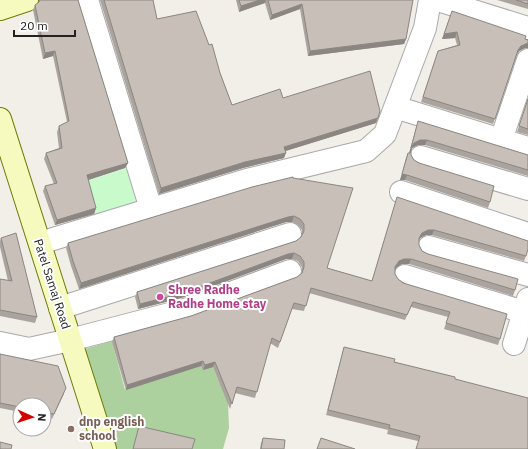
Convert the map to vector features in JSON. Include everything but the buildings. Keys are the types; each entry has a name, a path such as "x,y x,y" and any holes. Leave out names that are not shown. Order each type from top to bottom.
{"street":[{"path":"0,9 26,0"},
{"path":"87,0 152,209"},
{"path":"40,244 247,180 366,151 385,134 425,28 430,0"},
{"path":"438,0 528,28"},
{"path":"501,140 528,60"},
{"path":"395,107 528,148"},
{"name":"Patel Samaj Road","path":"0,119 105,449"},
{"path":"421,157 528,189"},
{"path":"401,192 528,234"},
{"path":"60,308 290,234"},
{"path":"430,247 528,275"},
{"path":"0,343 29,350 70,340 185,310 290,271"},
{"path":"406,276 526,305 514,344"}],"green space":[{"path":"138,165 151,209 99,225 93,212 85,181"},
{"path":"159,325 213,367 228,402 229,428 223,449 105,449 74,352 112,341 125,390"}],"place":[{"name":"Shree Radhe Radhe Home stay","path":"160,297"},
{"name":"dnp english school","path":"71,429"}]}
